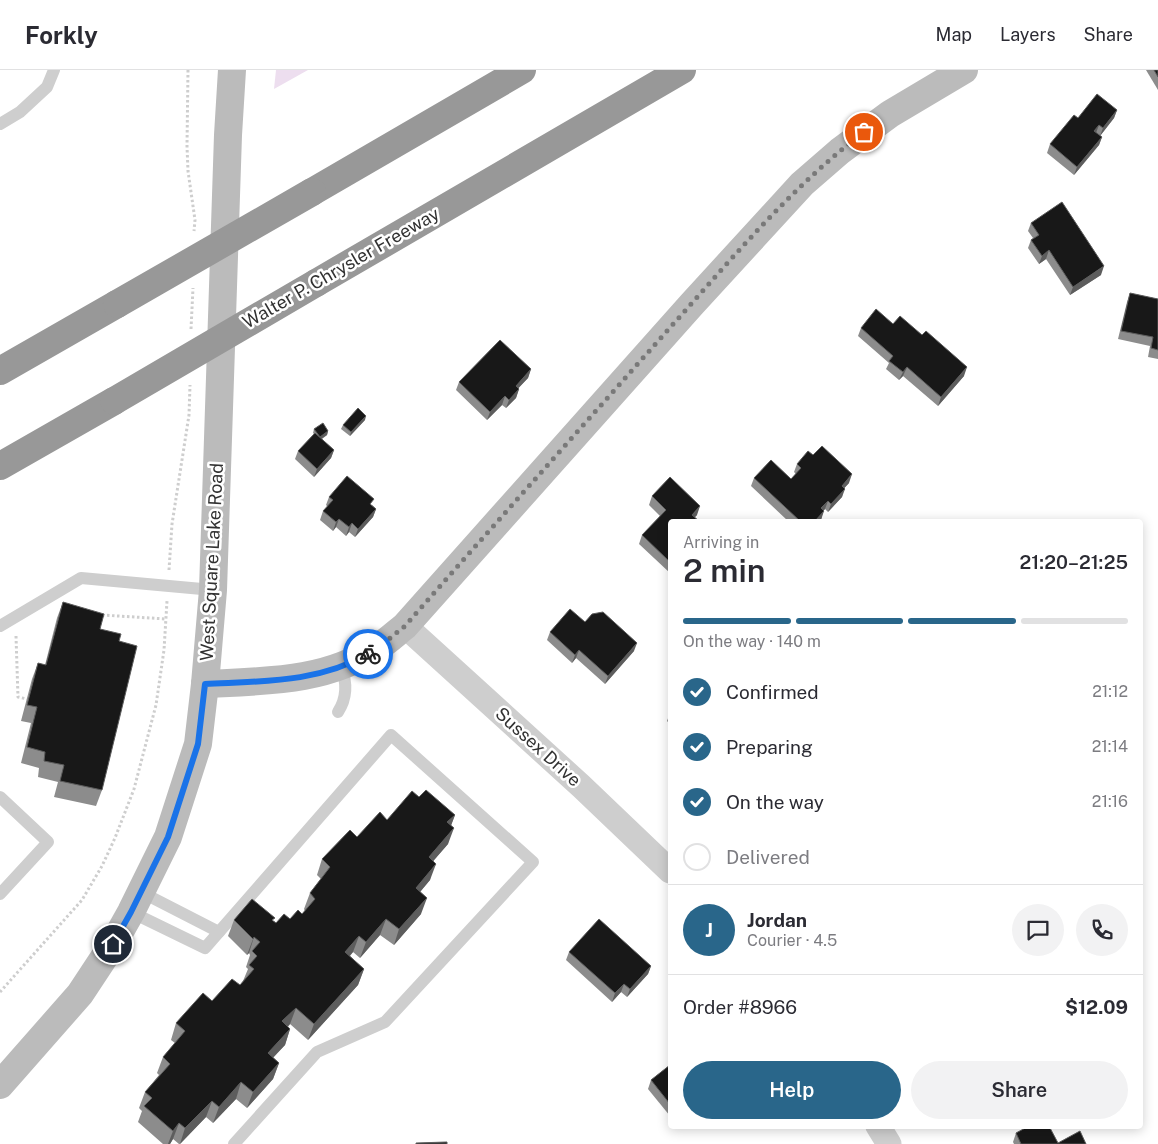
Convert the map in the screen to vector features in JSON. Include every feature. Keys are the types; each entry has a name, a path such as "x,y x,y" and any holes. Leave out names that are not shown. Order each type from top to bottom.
{"highway":[{"path":"0,372 522,70"},
{"name":"Walter P. Chrysler Freeway","path":"0,466 682,70"}],"main road":[{"name":"West Square Lake Road","path":"0,1085 80,994 113,944 168,837 198,744 213,590 228,135 232,70"},
{"path":"205,684 289,679 341,667 379,647 405,626 692,304 802,184 840,151 890,114 964,70"}],"street":[{"name":"Sussex Drive","path":"405,626 594,798 668,869"},
{"path":"880,1129 889,1144"}],"lane":[{"path":"0,124 20,112 47,87 54,70"},
{"path":"0,626 81,578 213,590"},
{"path":"338,712 342,707 346,689 345,677 341,667"},
{"path":"136,902 205,948 391,734 533,862 385,1022 318,1052 234,1144"},
{"path":"0,797 48,842 0,894"},
{"path":"136,902 219,932"}],"path":[{"path":"188,70 187,146 188,171 195,220 194,240"},
{"path":"191,337 193,279"},
{"path":"0,992 82,900 102,866 134,789 156,705 164,650 172,524 189,415 190,376"},
{"path":"100,615 166,619"},
{"path":"16,631 18,697 27,699"}],"shaded area":[{"path":"276,70 308,70 274,89"}],"building":[{"path":"1097,94 1117,110 1103,128 1099,125 1094,131 1102,137 1077,167 1050,144 1074,115 1078,118"},
{"path":"1062,202 1104,266 1073,287 1049,250 1042,256 1031,240 1039,235 1031,223"},
{"path":"1130,293 1158,299 1158,350 1151,348 1153,337 1121,331"},
{"path":"876,309 893,324 900,316 922,335 926,331 967,367 941,397 907,367 903,372 889,361 893,356 861,328"},
{"path":"500,340 531,369 516,386 519,389 509,400 505,396 490,412 459,382"},
{"path":"358,408 366,416 351,432 343,425"},
{"path":"323,423 328,431 320,437 314,429"},
{"path":"315,433 334,450 317,469 298,451"},
{"path":"822,446 852,474 842,486 845,489 831,504 828,501 821,508 824,511 817,519 798,519 754,478 771,460 791,479 801,468 797,464 808,451 813,455"},
{"path":"347,476 374,499 370,504 376,509 358,529 352,523 349,527 339,519 336,522 323,511 333,500 329,497"},
{"path":"670,477 700,506 692,515 697,519 668,519 668,560 642,535 666,510 652,496"},
{"path":"63,602 104,614 100,629 121,634 119,641 137,646 102,790 60,781 64,765 44,761 45,752 27,747 37,707 27,705 38,663 46,665"},
{"path":"570,609 585,622 592,614 603,612 637,643 608,676 579,650 575,655 550,632"},
{"path":"426,790 455,815 447,822 454,828 429,857 436,864 416,888 427,898 399,929 386,919 366,942 359,936 345,952 364,969 314,1024 296,1008 282,1021 290,1029 268,1053 279,1063 253,1092 241,1082 219,1107 212,1101 185,1128 179,1123 173,1131 144,1106 152,1098 145,1092 170,1064 163,1057 185,1031 176,1023 203,993 212,1001 232,979 240,985 254,969 249,965 257,956 252,951 260,942 254,937 253,939 234,920 252,899 275,918 272,920 276,923 284,914 290,919 298,910 302,914 315,899 310,893 330,867 322,859 350,830 357,837 380,812 387,820 412,791 419,797"},
{"path":"599,919 651,966 630,989 624,984 615,993 569,952"},
{"path":"668,1067 668,1101 651,1080"},
{"path":"1023,1129 1051,1129 1058,1143 1080,1131 1086,1144 1021,1144 1016,1133"},
{"path":"447,1142 447,1144 416,1144 416,1143"}],"way so far":[{"path":"368,654 405,626 692,304 802,184 864,132"}],"route":[{"path":"113,944 168,837 198,744 205,684 289,679 308,676 341,667 368,654"}]}
